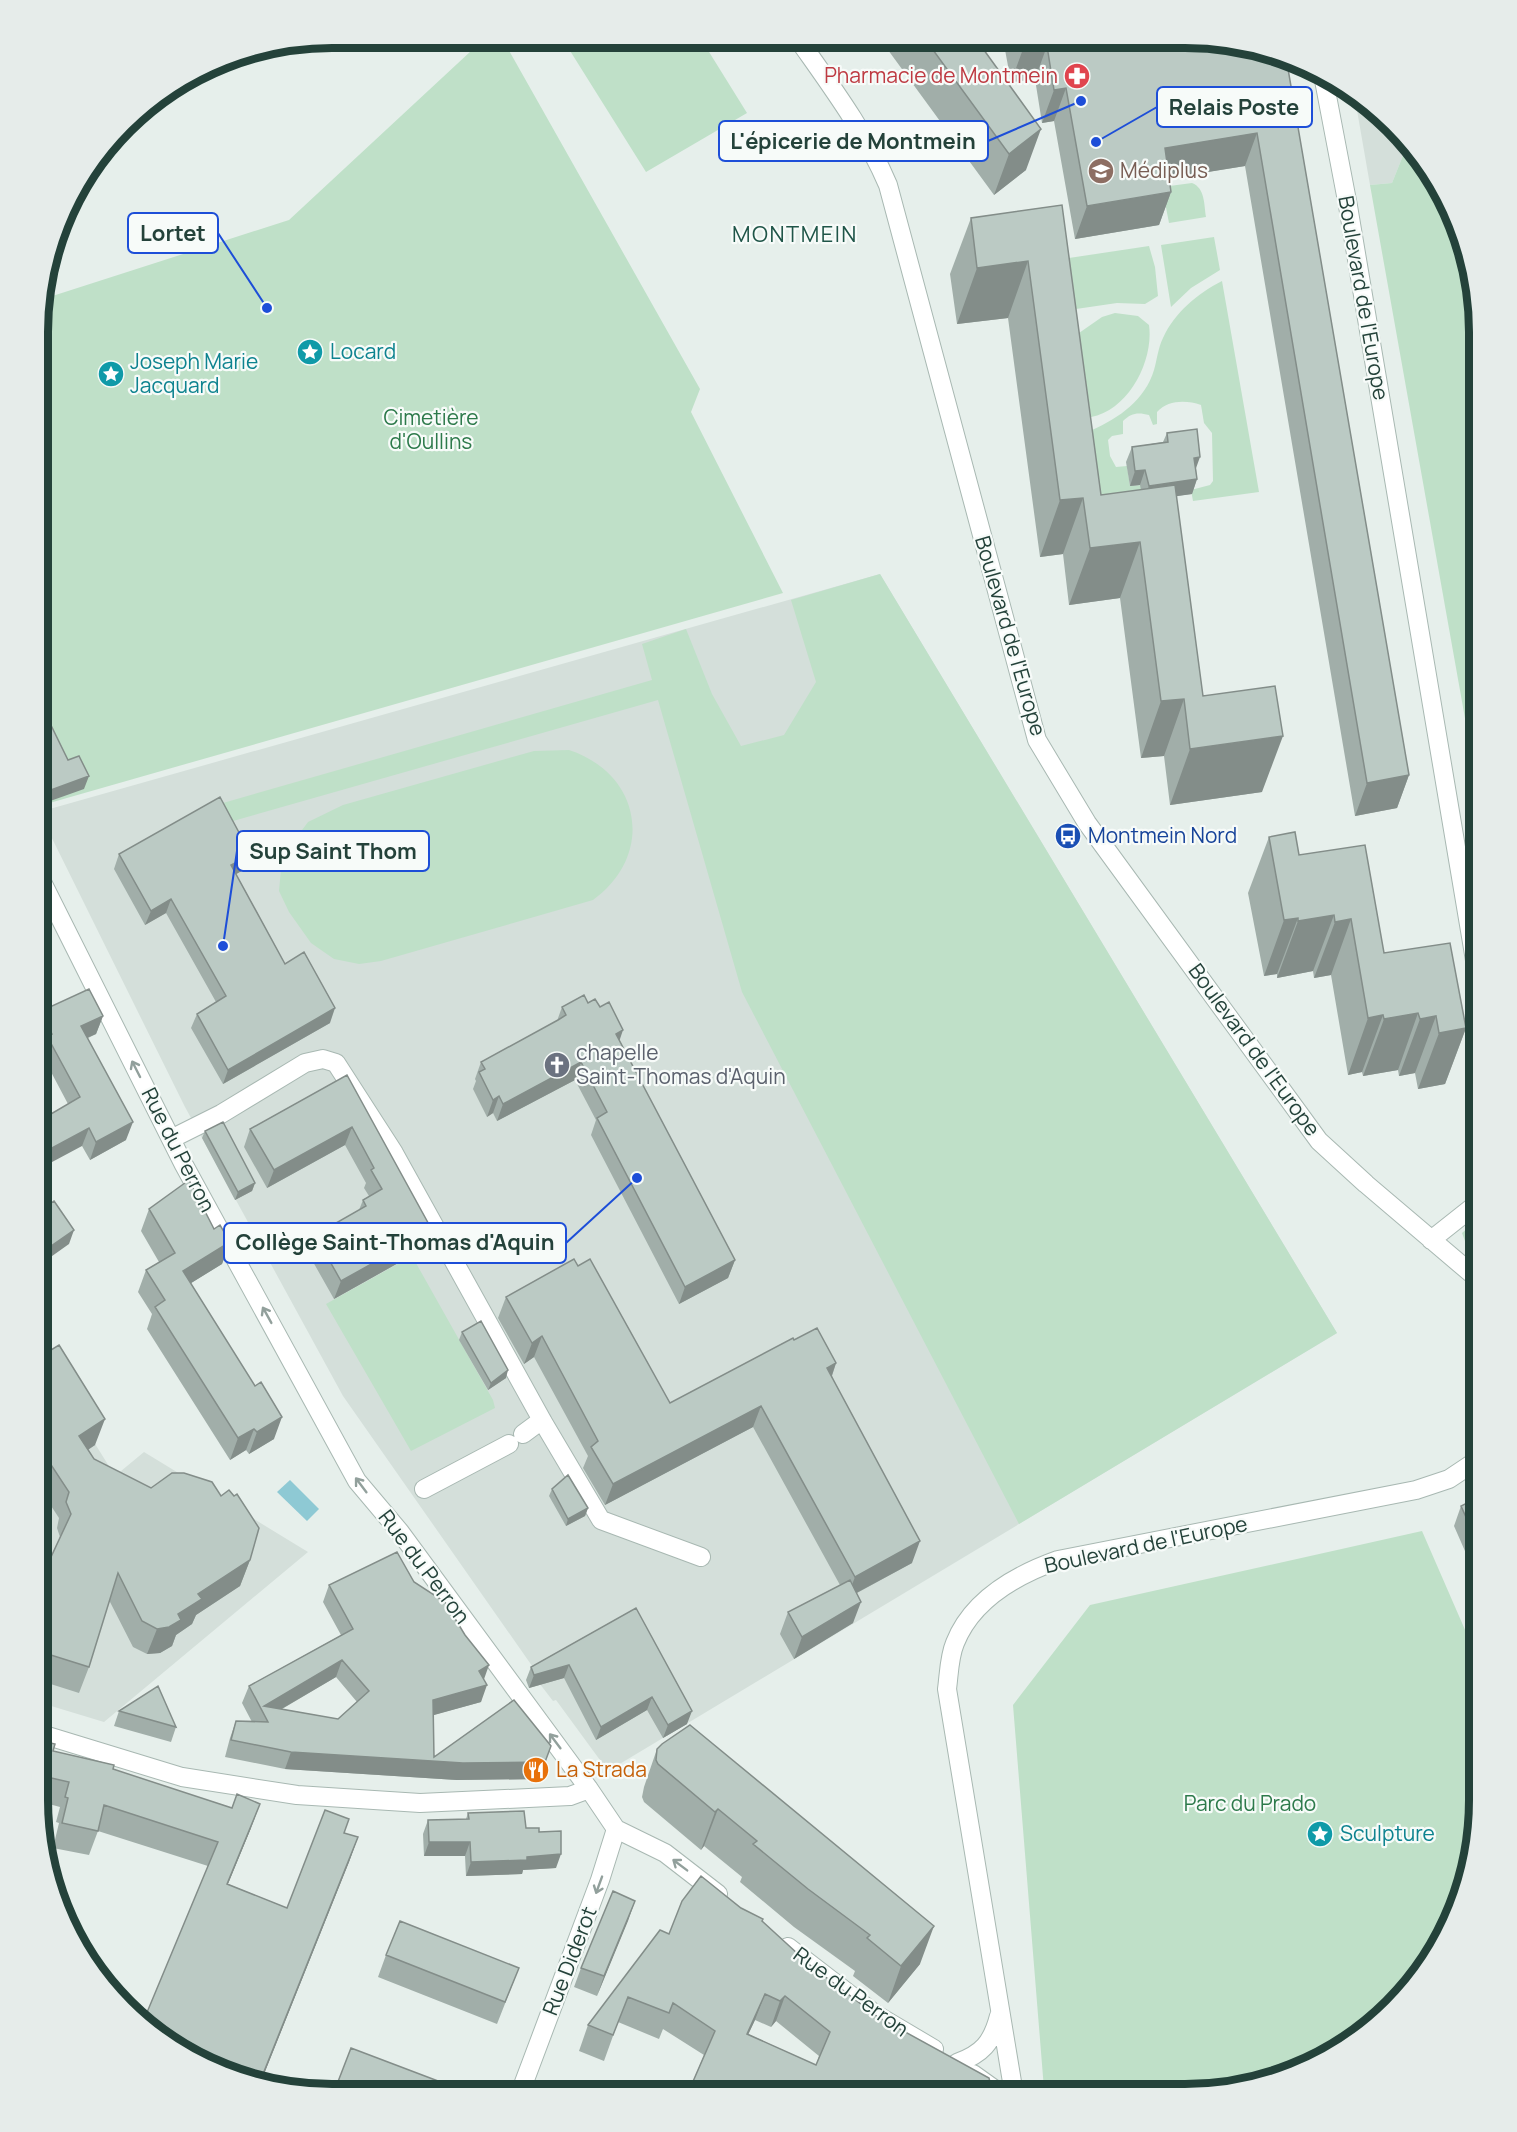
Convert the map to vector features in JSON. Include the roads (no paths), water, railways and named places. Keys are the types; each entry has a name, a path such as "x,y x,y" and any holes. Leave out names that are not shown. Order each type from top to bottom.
{"street":[{"name":"Boulevard de l'Europe","path":"804,48 858,126 875,154 888,184 1037,740 1087,823 1319,1141 1469,1272"},
{"name":"Boulevard de l'Europe","path":"1325,85 1348,206 1469,925"},
{"name":"Rue du Perron","path":"48,894 171,1139 357,1481 400,1532 589,1788 616,1829"},
{"path":"171,1139 220,1114 305,1063 323,1059 336,1063 394,1153 542,1420 601,1520 701,1557"},
{"path":"1431,1240 1469,1210"},
{"path":"424,1489 516,1439 542,1420"},
{"name":"Boulevard de l'Europe","path":"1012,2084 947,1689 954,1646 964,1623 1014,1579 1058,1560 1416,1490 1449,1479 1469,1466"},
{"path":"48,1736 182,1777 297,1795 420,1803 570,1796 589,1788"},
{"path":"616,1829 665,1853 729,1902"},
{"name":"Rue Diderot","path":"523,2084 600,1880 616,1829"},
{"name":"Rue du Perron","path":"774,1937 875,2014 957,2063 987,2084"},
{"name":"Boulevard de l'Europe","path":"957,2063 975,2056 987,2046 995,2032 1000,2012"}],"water":[{"path":"290,1480 319,1509 307,1521 277,1492"}],"place":[{"name":"Pharmacie de Montmein","path":"1077,76"},
{"name":"L'épicerie de Montmein","path":"1081,101"},
{"name":"Relais Poste","path":"1096,142"},
{"name":"Médiplus","path":"1101,171"},
{"name":"Lortet","path":"267,308"},
{"name":"Locard","path":"310,352"},
{"name":"Joseph Marie Jacquard","path":"111,374"},
{"name":"Montmein Nord","path":"1068,836"},
{"name":"Sup Saint Thom","path":"223,946"},
{"name":"chapelle Saint-Thomas d'Aquin","path":"557,1065"},
{"name":"Collège Saint-Thomas d'Aquin","path":"637,1178"},
{"name":"La Strada","path":"536,1770"},
{"name":"Sculpture","path":"1320,1834"}],"district":[{"name":"MONTMEIN","path":"795,234"}],"park label":[{"name":"Cimetière d'Oullins","path":"431,430"},
{"name":"Parc du Prado","path":"1250,1804"}]}
